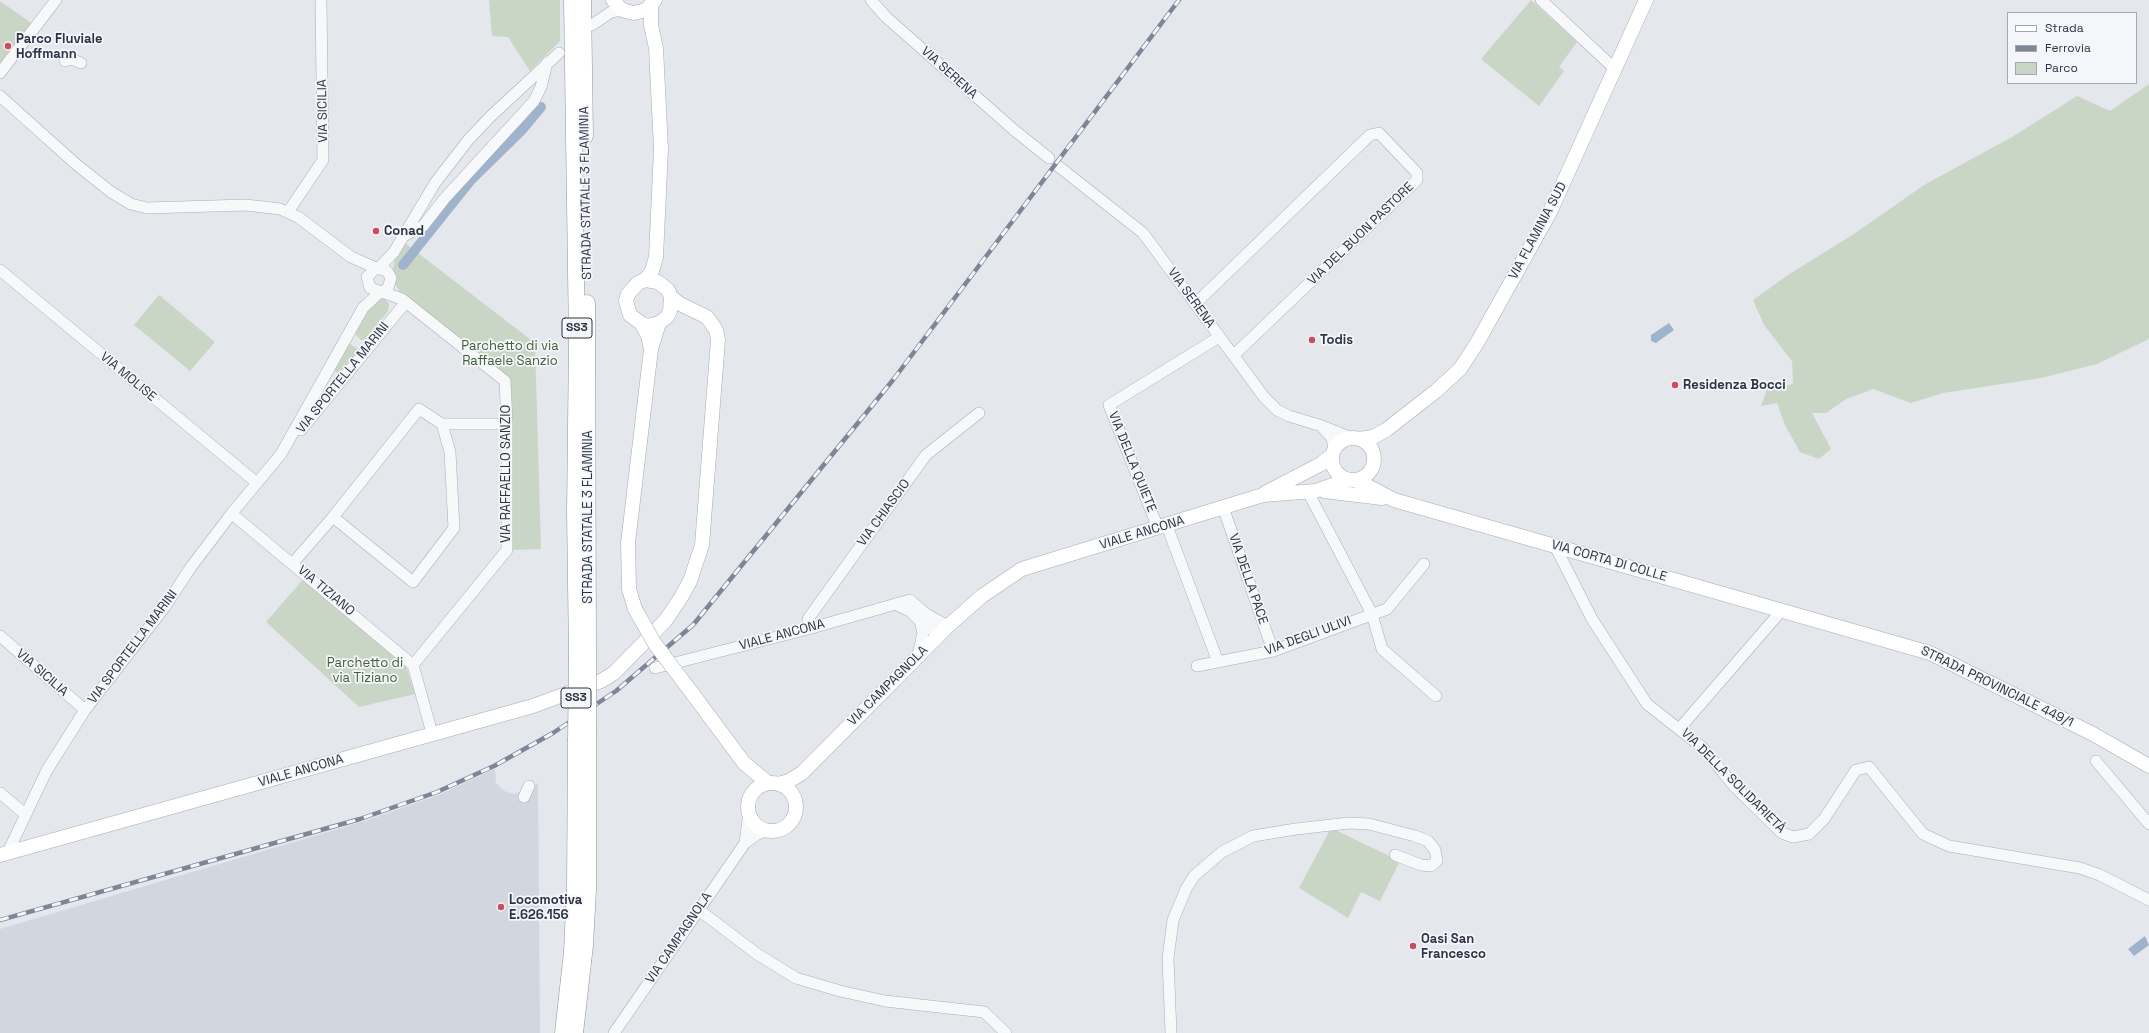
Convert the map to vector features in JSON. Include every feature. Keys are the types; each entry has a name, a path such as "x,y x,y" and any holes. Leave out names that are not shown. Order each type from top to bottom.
{"highway":[{"name":"STRADA STATALE 3 FLAMINIA","path":"572,0 577,340 575,512 582,655"},
{"name":"STRADA STATALE 3 FLAMINIA","path":"575,1033 585,945 588,890 582,738 582,655 589,418 583,0"},
{"name":"STRADA STATALE 3 FLAMINIA","path":"563,1033 572,952 582,738"}],"main road":[{"name":"VIA FLAMINIA SUD","path":"1333,452 1342,441 1355,438 1373,437 1386,430 1447,382 1460,369 1477,343 1550,212 1646,0"},
{"path":"621,7 640,12 653,3"},
{"path":"651,349 648,336 642,324 630,315 626,301 632,287 645,280 652,271 656,257 661,149 656,48 651,25 653,3"},
{"path":"621,7 640,22 656,48"},
{"path":"656,257 672,304 663,320 651,349 628,543 629,589 635,609 655,644 744,763 756,775 789,789 793,794"},
{"path":"645,280 658,282 667,291"},
{"name":"VIALE ANCONA","path":"3,854 227,793 432,733 533,706 601,681 627,661 665,621 690,581 702,545 718,340 712,323 701,313 691,309 667,291"},
{"path":"642,324 654,325 691,309"},
{"name":"VIA FLAMINIA SUD","path":"1372,468 1374,453 1386,430"},
{"path":"1355,438 1370,447 1374,453"},
{"path":"1333,452 1333,467 1336,472 1351,480 1368,474 1372,468"},
{"name":"VIALE ANCONA","path":"1022,569 1163,527 1263,495 1320,464 1333,452"},
{"name":"VIA CORTA DI COLLE","path":"1372,468 1380,483 1399,501"},
{"name":"VIALE ANCONA","path":"1307,492 1351,480"},
{"name":"VIA CORTA DI COLLE","path":"1351,480 1399,501 1814,619"},
{"name":"VIALE ANCONA","path":"1263,495 1307,492 1346,493 1399,501"},
{"name":"VIA CAMPAGNOLA","path":"749,813 749,805 754,791 773,783 789,781 802,773 944,630 982,596 1022,569"},
{"name":"STRADA PROVINCIALE 449/1","path":"1814,619 1917,648 1942,658 2093,734 2149,766"},
{"path":"744,763 754,791"},
{"name":"VIA CAMPAGNOLA","path":"768,830 784,828 790,823 796,809 793,794 802,773"},
{"path":"749,813 756,824 768,830"}],"street":[{"path":"0,73 56,0"},
{"name":"VIA SICILIA","path":"288,212 323,160 321,0"},
{"path":"609,0 592,25 621,7"},
{"name":"VIA SERENA","path":"870,0 886,17 1014,130 1049,158"},
{"path":"1541,0 1614,69"},
{"name":"VIA SPORTELLA MARINI","path":"363,308 369,273 377,268 394,252 448,164 492,115 559,53"},
{"path":"66,61 72,59 81,63"},
{"path":"404,236 423,226 445,198 534,101 541,87 547,63"},
{"path":"0,96 83,169 111,192 131,204 147,208 260,206 288,212 298,217 351,257 377,268 390,278"},
{"name":"VIA DEL BUON PASTORE","path":"1194,304 1370,135 1379,133 1417,173 1417,180 1234,355"},
{"name":"VIA SERENA","path":"1058,166 1143,233 1264,397 1277,410 1289,416 1355,438"},
{"name":"VIA SPORTELLA MARINI","path":"281,454 363,308 381,292 388,288 394,252"},
{"path":"351,257 372,291 381,292"},
{"name":"VIA MOLISE","path":"0,270 257,484"},
{"name":"VIA RAFFAELLO SANZIO","path":"390,278 404,301"},
{"name":"VIA RAFFAELLO SANZIO","path":"381,292 404,301 505,381 507,424 507,550 413,665"},
{"name":"VIA SPORTELLA MARINI","path":"3,854 47,770 85,710 164,608 191,567 232,513 404,301"},
{"name":"VIA DELLA QUIETE","path":"1163,527 1109,405 1219,337"},
{"path":"293,563 333,517 419,408 442,424 507,424"},
{"name":"VIA CHIASCIO","path":"808,629 808,619 926,455 979,413"},
{"path":"333,517 413,582 454,528 450,452 442,424"},
{"path":"1322,426 1332,438 1333,452"},
{"path":"1294,478 1293,487 1307,492 1372,614 1382,649 1436,696"},
{"name":"VIA DELLA PACE","path":"1223,507 1272,651"},
{"name":"VIA TIZIANO","path":"237,518 256,532 413,665"},
{"path":"1163,527 1218,662"},
{"name":"VIA DELLA SOLIDARIETÀ","path":"1555,546 1592,619 1647,704 1680,728 1703,748 1734,786 1782,833 1793,837 1809,834 1824,819 1856,770 1869,767 1923,834 1949,846 2080,868 2100,875 2149,900"},
{"name":"VIA DEGLI ULIVI","path":"1197,666 1272,651 1388,608 1424,564"},
{"name":"VIALE ANCONA","path":"655,668 808,629 910,600 944,630"},
{"name":"VIA CAMPAGNOLA","path":"895,604 910,611 920,621 944,630"},
{"path":"1680,728 1782,610"},
{"path":"918,656 922,641 920,621"},
{"name":"VIA SICILIA","path":"0,636 85,710"},
{"path":"413,665 432,733"},
{"path":"2096,761 2149,824"},
{"path":"524,797 529,786"},
{"path":"0,793 25,814"},
{"name":"VIA CAMPAGNOLA","path":"745,843 749,813"},
{"path":"1171,1033 1168,959 1173,920 1186,889 1194,876 1222,852 1253,836 1349,823 1369,824 1415,836 1428,842 1435,850 1437,861 1431,866 1421,866 1395,855"},
{"name":"VIA CAMPAGNOLA","path":"614,1033 745,843 756,834 768,830"},
{"path":"699,910 756,954 796,978 840,991 885,1001 984,1012 1006,1033"}],"shaded area":[{"path":"495,769 496,783 504,791 515,794 538,783 540,1033 0,1033 0,929 368,820 441,794"}],"green space":[{"path":"489,0 560,0 560,41 530,71 508,37 492,36"},
{"path":"1531,0 1577,42 1559,67 1564,71 1539,106 1481,59"},
{"name":"Parco Fluviale Hoffmann","path":"0,1 34,25 0,67"},
{"path":"2149,84 2149,339 2097,364 2041,378 1943,393 1911,403 1873,389 1846,399 1826,413 1812,413 1831,449 1819,459 1800,452 1785,425 1777,403 1761,406 1767,389 1793,384 1792,361 1764,325 1753,300 1788,275 1854,234 1924,185 2012,137 2077,96 2110,111"},
{"name":"Parchetto di via Raffaele Sanzio","path":"405,243 535,343 541,549 508,550 507,381 404,299 394,282 393,270 395,258"},
{"path":"159,295 215,342 190,371 134,325"},
{"path":"378,297 385,299 389,304 388,311 367,339 361,340 356,335 356,330 373,300"},
{"path":"349,343 359,350 340,372 336,372 334,368"},
{"name":"Parchetto di via Tiziano","path":"306,576 406,666 415,694 359,707 266,622"},
{"path":"1331,828 1400,861 1380,901 1361,892 1348,918 1299,888"}],"water":[{"path":"1669,323 1674,330 1656,343 1651,341 1651,335"},
{"path":"2145,936 2149,945 2134,956 2128,949"}],"waterway":[{"path":"403,265 471,180 521,131 541,107"}],"railway":[{"path":"0,920 360,819 437,792 494,766 553,733 616,691 693,625 893,380 1179,0"}],"place":[{"name":"Parco Fluviale Hoffmann","path":"8,46"},
{"name":"Conad","path":"376,231"},
{"name":"Todis","path":"1312,340"},
{"name":"Residenza Bocci","path":"1675,385"},
{"name":"Locomotiva E.626.156","path":"501,907"},
{"name":"Oasi San Francesco","path":"1413,946"}]}
